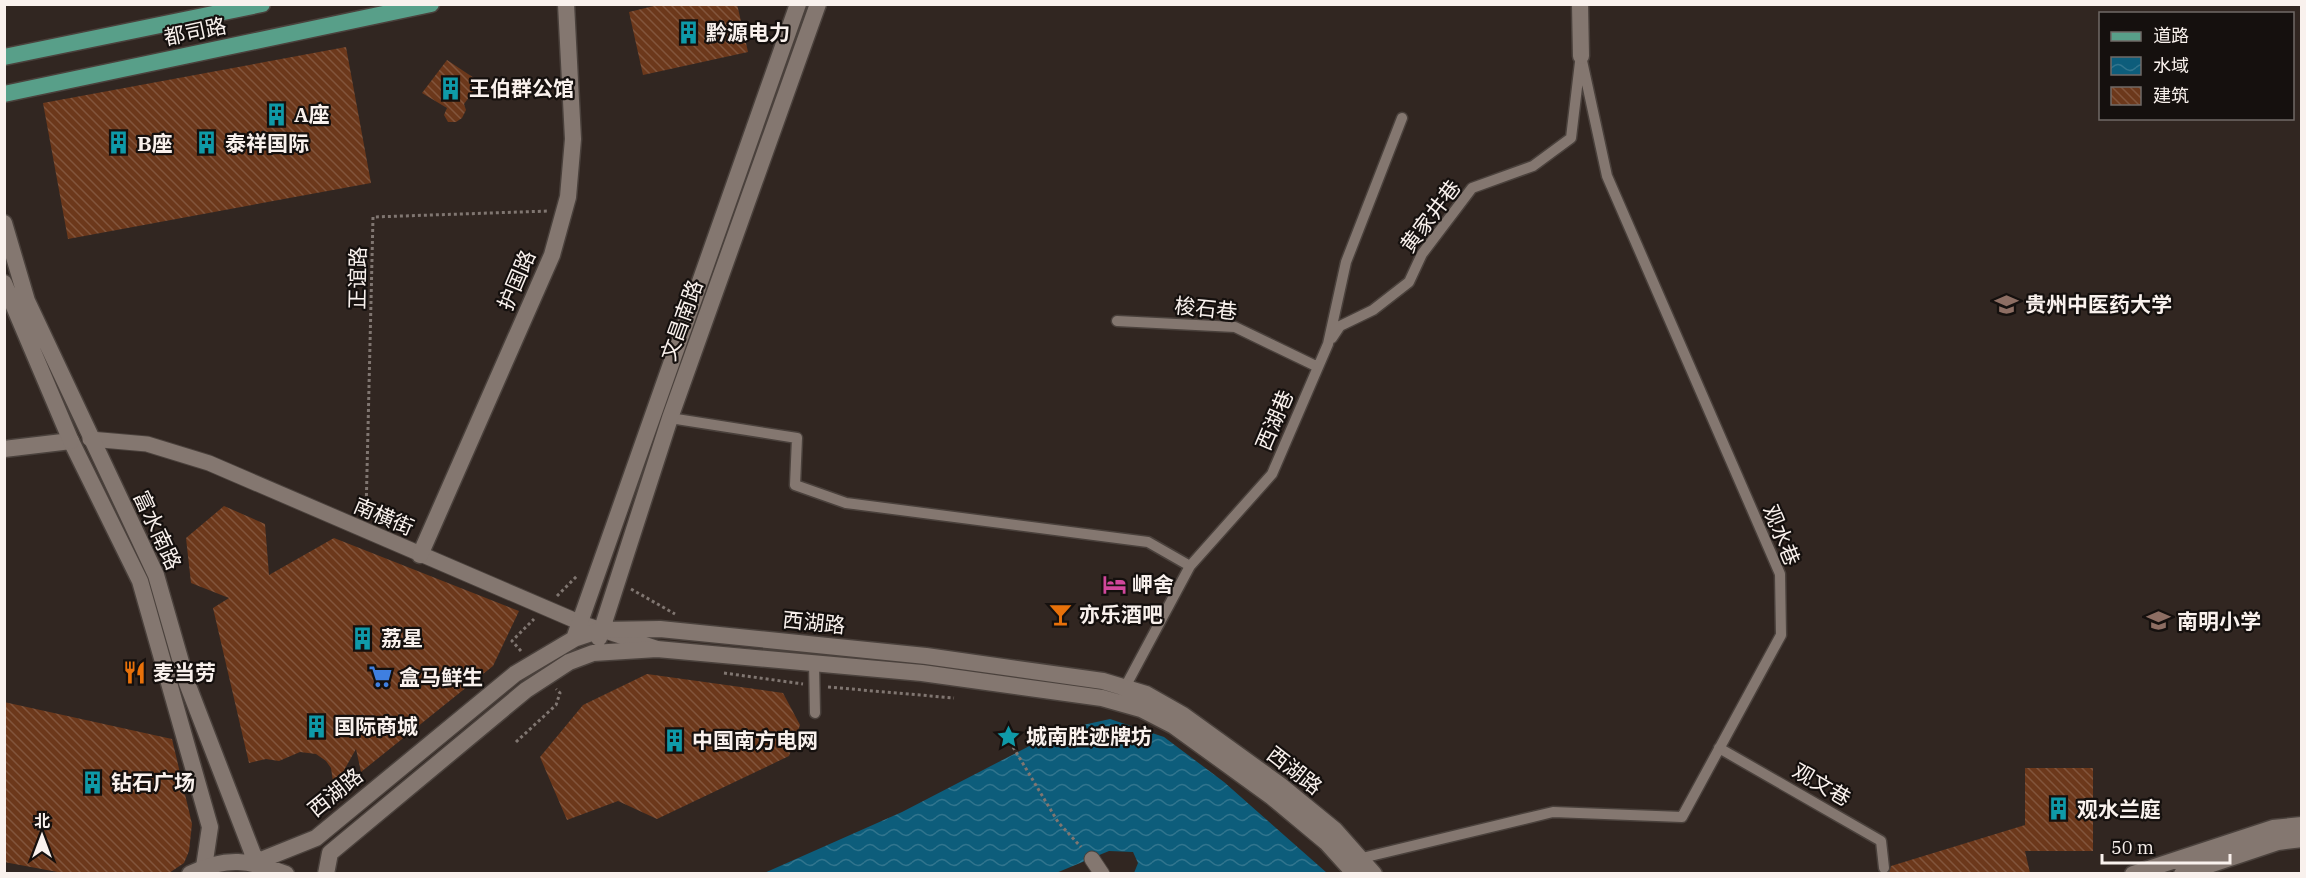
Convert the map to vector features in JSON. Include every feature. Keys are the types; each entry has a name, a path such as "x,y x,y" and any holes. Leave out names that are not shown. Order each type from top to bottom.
{"main road":[{"name":"都司路","path":"4,57 262,4"},
{"name":"都司路","path":"4,94 431,4"},
{"name":"护国路","path":"420,555 552,255 565,211 573,140 566,4"},
{"name":"文昌南路","path":"574,639 798,4"},
{"name":"文昌南路","path":"593,653 670,418 818,4"},
{"path":"1580,4 1581,56"},
{"name":"富水南路","path":"4,223 27,301 90,439 156,574 187,683 256,862"},
{"name":"富水南路","path":"4,283 71,441 140,581 210,827 197,870"},
{"path":"4,448 71,441"},
{"name":"西湖路","path":"256,862 316,838 515,674 574,639 601,630 660,629 926,656 1103,681 1146,694 1182,715 1280,785 1335,830 1358,866"},
{"name":"西湖路","path":"326,873 330,853 526,690 569,662 593,653 657,649 922,673 1115,701 1141,709 1183,732 1358,866 1374,873"},
{"path":"2133,873 2273,828 2301,825"},
{"path":"2182,873 2278,842 2301,839"},
{"path":"197,870 230,861 256,862 286,873"}],"street":[{"name":"南横街","path":"90,439 147,444 209,463 581,623 657,649"},
{"path":"1092,859 1102,873"}],"lane":[{"name":"黄家井巷","path":"1328,344 1340,326 1373,310 1409,282 1422,254 1472,188 1533,166 1571,138 1581,56"},
{"name":"观水巷","path":"1358,866 1553,812 1682,817 1781,635 1780,574 1607,176 1581,56"},
{"name":"西湖巷","path":"1115,701 1126,688 1190,566 1272,474 1328,344 1346,262 1402,118"},
{"name":"梭石巷","path":"1117,321 1235,327 1318,368"},
{"path":"670,418 797,438 795,485 846,503 1148,542 1190,566"},
{"path":"814,663 815,713"},
{"name":"观文巷","path":"1719,748 1881,841 1884,868"}],"path":[{"name":"正谊路","path":"366,531 373,217 565,211"},
{"path":"641,592 676,615"},
{"path":"519,649 512,641 528,625"},
{"path":"714,672 813,685 954,698"},
{"path":"1010,742 1058,822 1092,859"}],"water":[{"path":"1110,719 1164,737 1224,782 1327,873 1134,873 1138,863 1133,852 1109,851 1056,873 762,874 902,812 1041,740 1074,727"}],"building":[{"name":"黔源电力","path":"662,4 737,4 748,52 643,75 629,12"},
{"name":"泰祥国际","path":"346,47 371,183 68,239 43,103"},
{"name":"王伯群公馆","path":"447,60 480,82 464,104 466,110 462,118 456,122 448,122 444,115 447,108 422,93"},
{"name":"荔星","path":"224,506 265,524 269,575 334,538 519,611 493,666 361,772 356,749 334,788 331,768 316,754 300,752 279,761 266,759 249,763 213,608 229,598 191,583 186,538"},
{"name":"中国南方电网","path":"647,674 783,693 800,725 789,756 657,819 618,801 567,820 540,757 583,705"},
{"name":"钻石广场","path":"4,702 172,739 192,824 189,851 184,863 169,873 63,873 4,862"},
{"name":"观水兰庭","path":"2025,768 2093,768 2093,851 2025,851 2030,873 1889,873 1891,866 2025,825"}],"place":[{"name":"黔源电力","path":"688,32"},
{"name":"王伯群公馆","path":"451,88"},
{"name":"A座","path":"276,114"},
{"name":"B座","path":"119,143"},
{"name":"泰祥国际","path":"207,143"},
{"name":"贵州中医药大学","path":"2007,304"},
{"name":"岬舍","path":"1114,584"},
{"name":"亦乐酒吧","path":"1061,614"},
{"name":"南明小学","path":"2159,621"},
{"name":"荔星","path":"363,638"},
{"name":"麦当劳","path":"135,672"},
{"name":"盒马鲜生","path":"381,677"},
{"name":"国际商城","path":"316,726"},
{"name":"城南胜迹牌坊","path":"1008,736"},
{"name":"中国南方电网","path":"674,740"},
{"name":"钻石广场","path":"93,782"},
{"name":"观水兰庭","path":"2059,809"}]}
